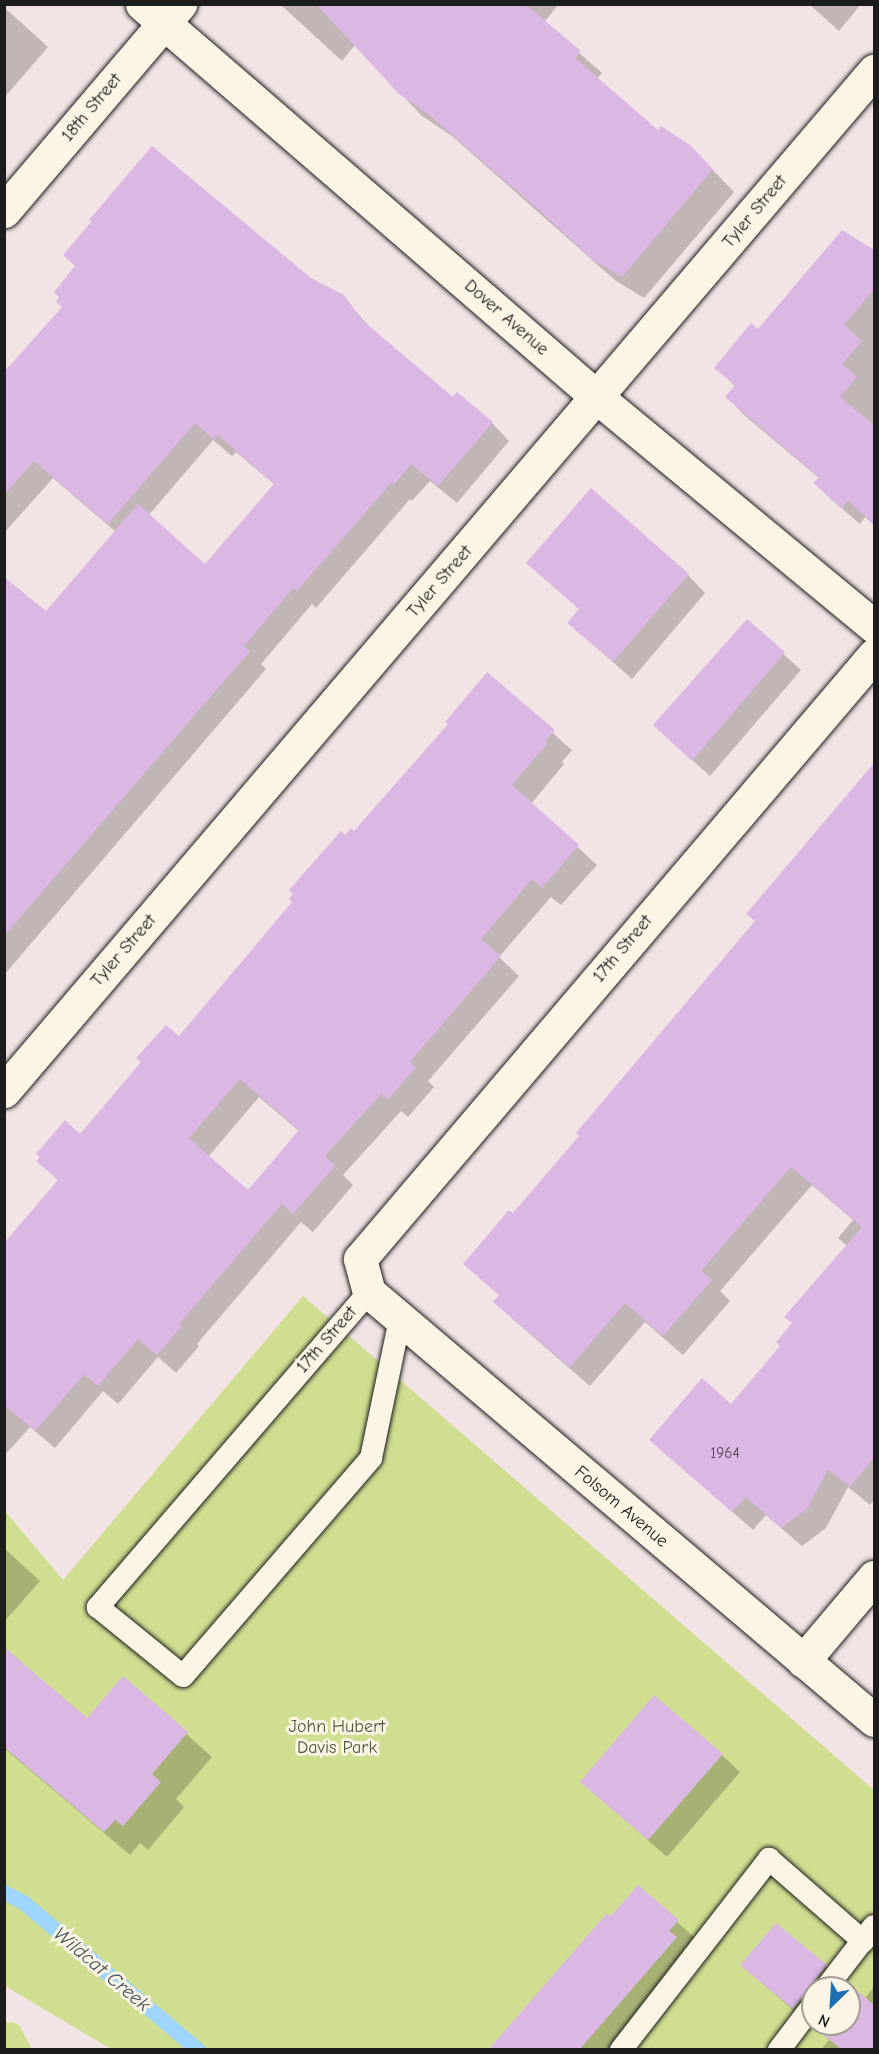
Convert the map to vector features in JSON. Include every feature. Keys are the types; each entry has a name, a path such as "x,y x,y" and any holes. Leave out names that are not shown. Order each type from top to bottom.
{"street":[{"name":"18th Street","path":"4,212 162,11"},
{"name":"Dover Avenue","path":"162,11 598,398 874,626"},
{"name":"Tyler Street","path":"4,1091 598,398 874,71"},
{"name":"17th Street","path":"369,1292 360,1258 874,655"},
{"name":"Folsom Avenue","path":"369,1292 874,1720"},
{"path":"803,1661 874,1577"}],"lane":[{"name":"17th Street","path":"369,1292 98,1607 183,1676 371,1458 400,1319"},
{"path":"621,2049 769,1859 869,1933 835,1976"},
{"path":"779,2049 801,2021"}],"green space":[{"name":"John Hubert Davis Park","path":"303,1296 874,1790 874,2049 111,2049 5,1986 4,1510 63,1580"},
{"path":"12,2022 19,2025 32,2049 5,2049 5,2023"}],"building":[{"path":"316,4 525,4 581,51 575,58 658,130 661,126 690,145 713,169 622,277 593,260 428,114 399,94"},
{"path":"152,146 311,278 344,295 362,320 453,397 457,392 493,422 438,486 411,464 394,485 391,483 297,591 293,588 244,646 250,651 4,936 4,577 46,611 138,504 205,564 274,484 218,435 214,440 195,423 108,524 34,461 4,495 4,372 62,307 56,302 59,297 54,292 75,266 63,255 91,222 89,220"},
{"path":"842,230 874,250 874,289 844,325 862,341 842,364 857,377 840,397 874,425 874,524 848,501 842,508 813,483 819,477 725,397 735,385 714,368 751,323 758,329"},
{"path":"591,488 689,574 613,662 567,623 579,609 526,563"},
{"path":"747,619 785,652 692,761 653,725"},
{"path":"487,672 555,730 545,742 547,744 512,785 579,845 542,888 532,879 481,939 501,956 410,1062 416,1067 388,1100 381,1094 325,1156 335,1166 293,1214 282,1204 179,1324 182,1326 157,1355 138,1339 98,1386 84,1374 35,1431 4,1405 4,1243 58,1180 36,1161 40,1157 36,1154 65,1120 80,1134 141,1062 136,1058 166,1025 179,1036 292,902 289,899 293,894 289,890 341,831 345,835 351,828 354,831 448,724 445,722","holes":["240,1079 299,1130 248,1190 189,1138"]},
{"path":"874,763 874,1458 850,1487 828,1469 807,1509 781,1528 746,1497 732,1512 649,1440 702,1378 731,1404 780,1346 776,1342 792,1323 784,1317 862,1227 791,1167 701,1271 712,1280 663,1336 625,1303 570,1367 493,1302 499,1295 463,1264 509,1210 513,1213 579,1136 576,1133 755,921 746,914"},
{"path":"4,1647 87,1718 123,1676 188,1732 152,1774 161,1782 123,1826 115,1820 104,1832 4,1747"},
{"path":"654,1695 723,1754 648,1840 580,1782"},
{"path":"638,1885 679,1920 669,1931 677,1937 580,2049 489,2049 607,1913 611,1916"},
{"path":"776,1923 827,1965 818,1976 801,1976 801,1999 793,2009 740,1965"},
{"path":"861,1994 874,2005 874,2049 841,2049 825,2036 861,2036"}],"waterway":[{"name":"Wildcat Creek","path":"4,1892 23,1902 198,2050"}]}
